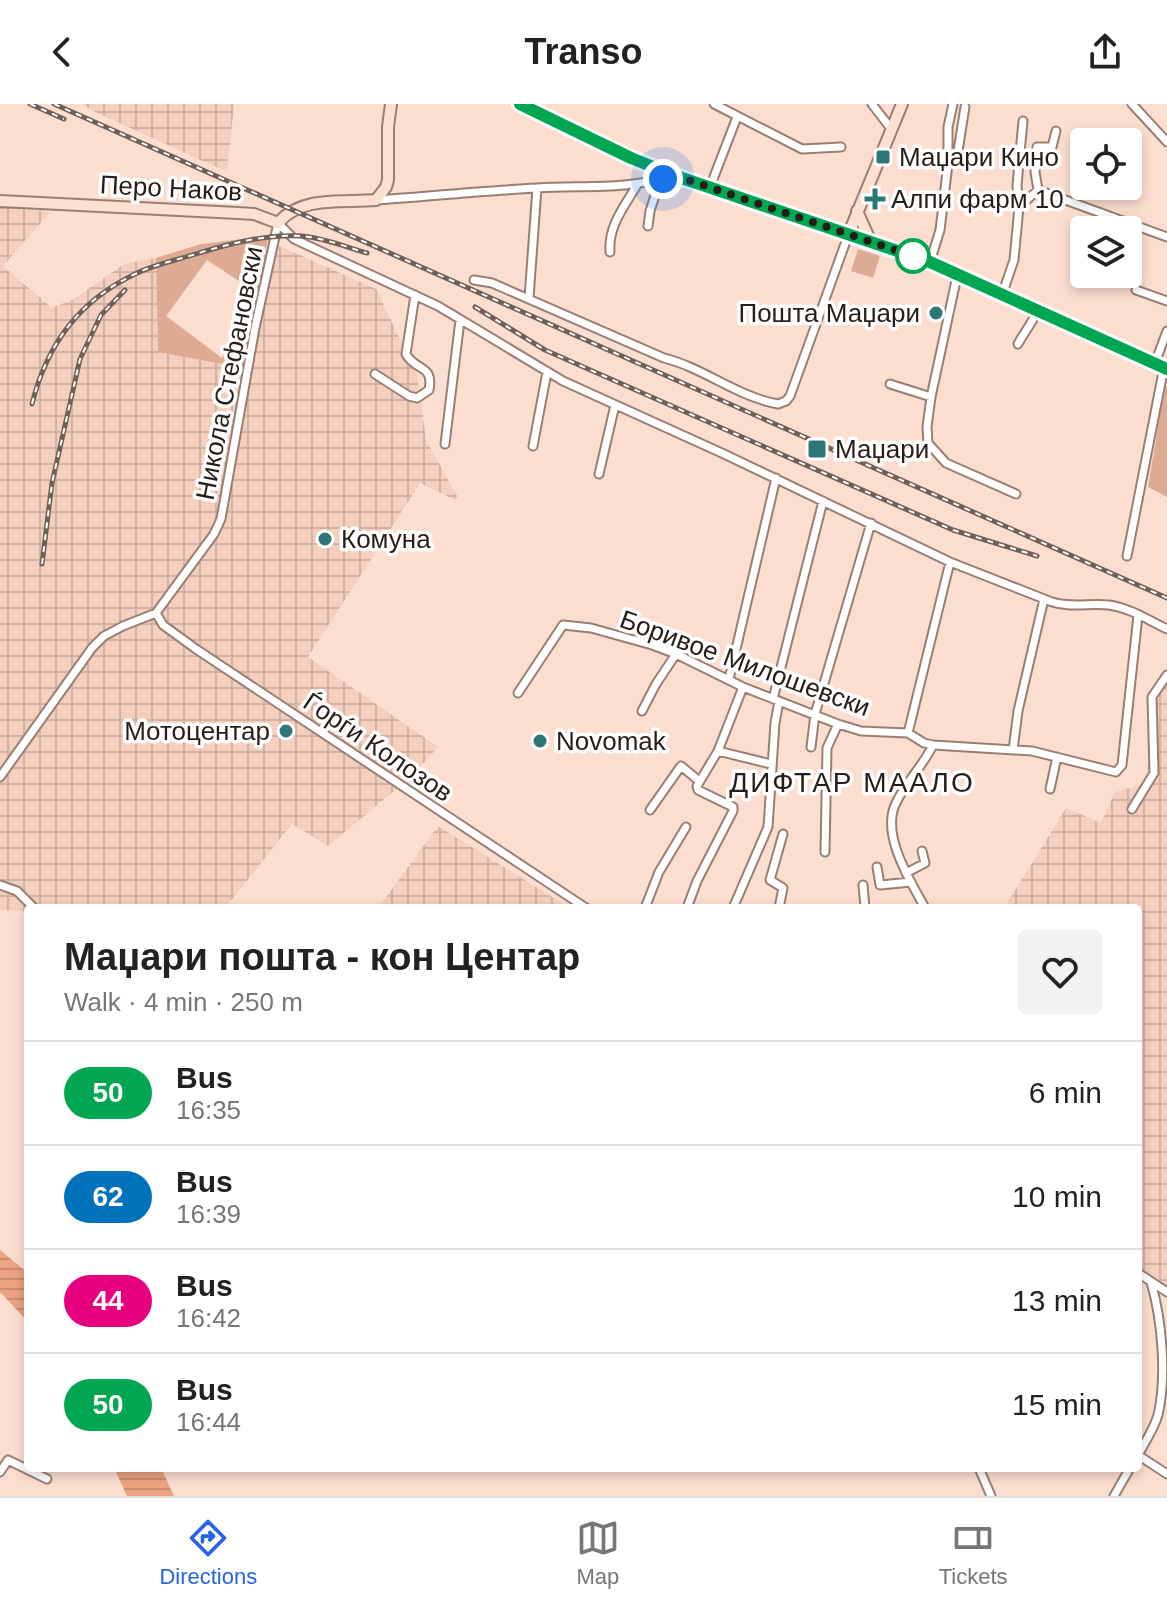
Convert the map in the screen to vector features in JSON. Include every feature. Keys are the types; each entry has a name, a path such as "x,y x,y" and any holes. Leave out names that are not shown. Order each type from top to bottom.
{"main road":[{"path":"278,223 284,216 310,203 376,200 388,180 391,104"},
{"path":"520,104 673,175 930,262 1162,366"},
{"path":"849,233 902,104"},
{"name":"Перо Наков","path":"0,201 254,214 278,223"},
{"path":"832,227 846,221 857,211"},
{"path":"857,211 870,240"}],"street":[{"path":"714,104 802,149 841,147"},
{"path":"872,104 892,130"},
{"path":"930,262 940,230 948,164 948,127 953,104"},
{"path":"1132,104 1167,142"},
{"path":"948,164 958,151 965,107"},
{"path":"710,187 737,117"},
{"path":"1002,295 1014,260 1023,121"},
{"path":"1038,190 1035,172 1037,147 1052,147 1056,131"},
{"path":"376,200 537,188 637,185 673,175"},
{"path":"648,226 660,180"},
{"path":"610,252 617,216 637,185"},
{"path":"529,298 537,188"},
{"path":"1019,207 1038,190"},
{"path":"1038,190 1167,237"},
{"path":"278,223 294,239 415,295 547,372 950,562 1061,605 1125,608 1167,629"},
{"name":"Никола Стефановски","path":"156,613 214,534 221,519 256,320 278,223"},
{"path":"474,280 492,283 529,298 722,383 778,404 790,396 849,233"},
{"path":"957,276 931,397 928,443 946,463 1016,494"},
{"path":"1136,290 1167,301"},
{"path":"375,374 409,396 417,398 429,390 431,378 428,371 408,359 406,354 415,295"},
{"path":"1018,344 1037,311"},
{"path":"445,444 460,320"},
{"path":"1127,556 1167,331"},
{"path":"533,446 547,372"},
{"path":"890,384 931,397"},
{"path":"599,474 615,405"},
{"path":"729,679 776,478"},
{"path":"735,904 768,827 776,700 823,501"},
{"path":"811,747 815,714 871,523"},
{"path":"908,733 950,562"},
{"path":"1013,750 1018,711 1044,599"},
{"path":"0,777 92,648 104,636 156,613"},
{"name":"Ѓорѓи Колозов","path":"156,613 163,625 196,649 580,904"},
{"name":"Боривое Милошевски","path":"518,693 563,625 622,636 676,654 743,687 861,731 908,733 933,745 1013,750 1057,757 1110,772 1121,768 1138,615"},
{"path":"642,711 676,654"},
{"path":"1132,809 1154,773 1152,697 1167,675"},
{"path":"688,904 733,811 733,807 698,790 698,780 718,751 743,687"},
{"path":"825,852 827,748 838,724"},
{"path":"923,904 896,847 894,808 926,761 933,745"},
{"path":"718,751 771,764"},
{"path":"1050,789 1057,757"},
{"path":"650,810 681,766 698,780"},
{"path":"647,904 659,872 686,827"},
{"path":"780,904 783,888 770,880 783,834"},
{"path":"906,873 925,863 922,851"},
{"path":"877,867 880,885 911,882"},
{"path":"0,885 17,891 30,904"},
{"path":"863,885 865,904"},
{"path":"1142,1276 1167,1292"},
{"path":"1142,1440 1158,1416 1163,1379 1164,1313 1151,1282"},
{"path":"1158,1416 1167,1420"},
{"path":"1142,1458 1167,1474"},
{"path":"0,1472 8,1460 24,1468"},
{"path":"33,1472 47,1479"},
{"path":"981,1472 991,1496"},
{"path":"1127,1496 1116,1493 1128,1472"}],"shaded area":[{"path":"82,104 234,104 227,172 93,111"},
{"path":"0,207 50,212 3,266 52,308 74,299 124,264 156,258 158,352 245,367 268,249 273,243 376,289 417,375 426,440 457,496 455,500 420,483 308,657 438,747 412,776 328,846 292,824 228,904 24,904 24,912 0,910"},
{"path":"268,236 260,295 207,260 166,316 222,358 247,317 254,322 245,368 158,352 156,258 201,244"},
{"path":"858,249 880,256 873,278 851,271"},
{"path":"1167,386 1167,497 1148,487"},
{"path":"1167,673 1167,1288 1142,1272 1142,904 1006,904 1066,808 1101,823 1115,792 1145,784 1159,687"},
{"path":"438,826 564,904 381,904"},
{"path":"0,1250 24,1270 24,1318 0,1292"},
{"path":"116,1472 163,1472 174,1496 127,1496"}],"railway":[{"path":"30,104 64,119"},
{"path":"54,104 1167,598"},
{"path":"32,404 47,362 68,327 97,297 143,271 224,246 276,236 310,237 367,253"},
{"path":"42,564 52,483 80,359 101,315 125,290"},
{"path":"475,307 545,350 953,530 1037,556"}],"bus line":[{"name":"50","path":"520,104 673,175 930,262 1167,369"}],"place":[{"name":"Маџари Кино","path":"883,157"},
{"name":"Алпи фарм 10","path":"875,199"},
{"name":"Пошта Маџари","path":"936,313"},
{"name":"Маџари","path":"817,449"},
{"name":"Комуна","path":"325,539"},
{"name":"Мотоцентар","path":"286,731"},
{"name":"Novomak","path":"540,741"}],"district":[{"name":"ДИФТАР МААЛО","path":"852,782"}],"route":[{"path":"663,179 673,175 913,256"}]}
